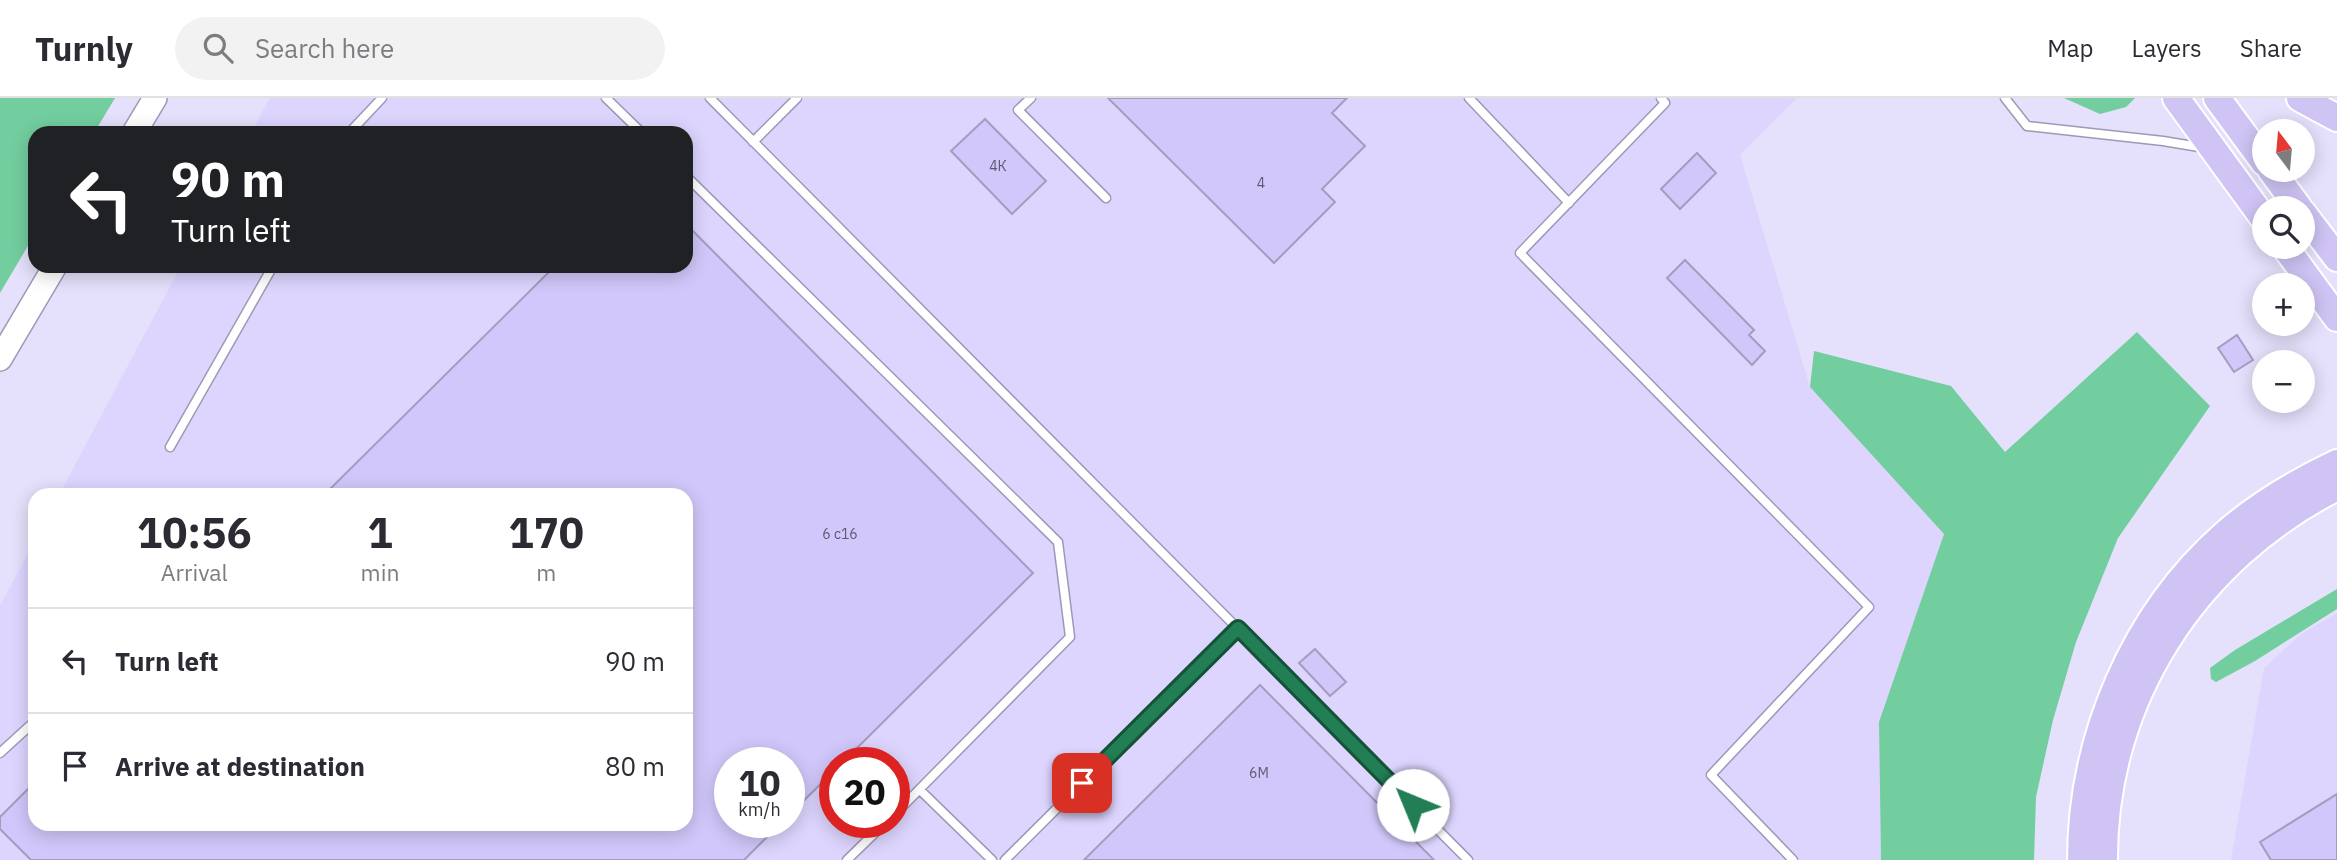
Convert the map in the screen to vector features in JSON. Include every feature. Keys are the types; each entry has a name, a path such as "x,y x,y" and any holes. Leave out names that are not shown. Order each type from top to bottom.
{"main road":[{"path":"138,126 155,98"},
{"path":"2176,98 2252,202"},
{"path":"2217,98 2252,146"},
{"path":"2300,98 2337,118"},
{"path":"2280,182 2291,196"},
{"path":"2315,229 2337,258"},
{"path":"2294,259 2337,318"},
{"path":"0,359 51,273"},
{"path":"2081,860 2082,816 2095,749 2119,680 2143,635 2186,575 2225,534 2274,498 2337,463"},
{"path":"2104,860 2105,818 2117,755 2140,689 2162,647 2204,589 2240,552 2279,522 2337,487"}],"lane":[{"path":"356,126 382,98"},
{"path":"607,98 635,126"},
{"path":"710,98 1468,860"},
{"path":"753,142 797,98"},
{"path":"1031,98 1018,110 1106,198"},
{"path":"1469,98 1569,203"},
{"path":"1661,98 1665,103 1520,253 1869,607 1711,775 1793,860"},
{"path":"2005,98 2027,126 2163,141 2215,150"},
{"path":"693,183 1058,542 1070,637 910,800"},
{"path":"170,447 269,273"},
{"path":"1005,860 1238,628"},
{"path":"0,753 28,728"},
{"path":"920,790 992,860"},
{"path":"847,860 870,838"}],"shaded area":[{"path":"270,98 1797,98 1740,155 1810,387 1944,534 1879,722 1881,860 0,860 0,606 28,553 28,831 693,831 693,488 63,488 177,273 693,273 693,126 255,126"},
{"path":"2337,613 2337,860 2231,860 2264,668 2301,634"}],"green space":[{"path":"0,98 115,98 98,126 28,126 28,246 0,293"},
{"path":"2064,98 2135,98 2126,107 2100,114"},
{"path":"2137,332 2210,406 2118,538 2076,642 2053,720 2036,797 2034,860 1881,860 1879,722 1944,534 1810,387 1814,351 1951,386 2005,452"},
{"path":"2337,589 2337,609 2255,661 2216,682 2211,679 2210,668 2235,650"}],"building":[{"path":"1108,98 1347,98 1332,113 1365,146 1322,189 1335,202 1274,263"},
{"path":"985,119 1046,181 1012,214 951,151"},
{"path":"1697,153 1716,173 1680,209 1661,189"},
{"path":"693,231 1033,573 858,747 819,747 819,786 805,799 805,747 714,747 714,838 766,838 744,860 31,860 0,829 0,817 28,789 28,831 693,831 693,488 331,488 548,273 693,273"},
{"path":"1685,260 1754,330 1749,335 1765,351 1752,365 1667,278"},
{"path":"2237,335 2252,361 2234,372 2218,348"},
{"path":"1315,649 1346,682 1330,696 1299,663"},
{"path":"1260,685 1434,860 1084,860"},
{"path":"2337,794 2337,860 2271,860 2260,842"}],"route":[{"path":"1082,783 1238,628 1413,805"}]}
